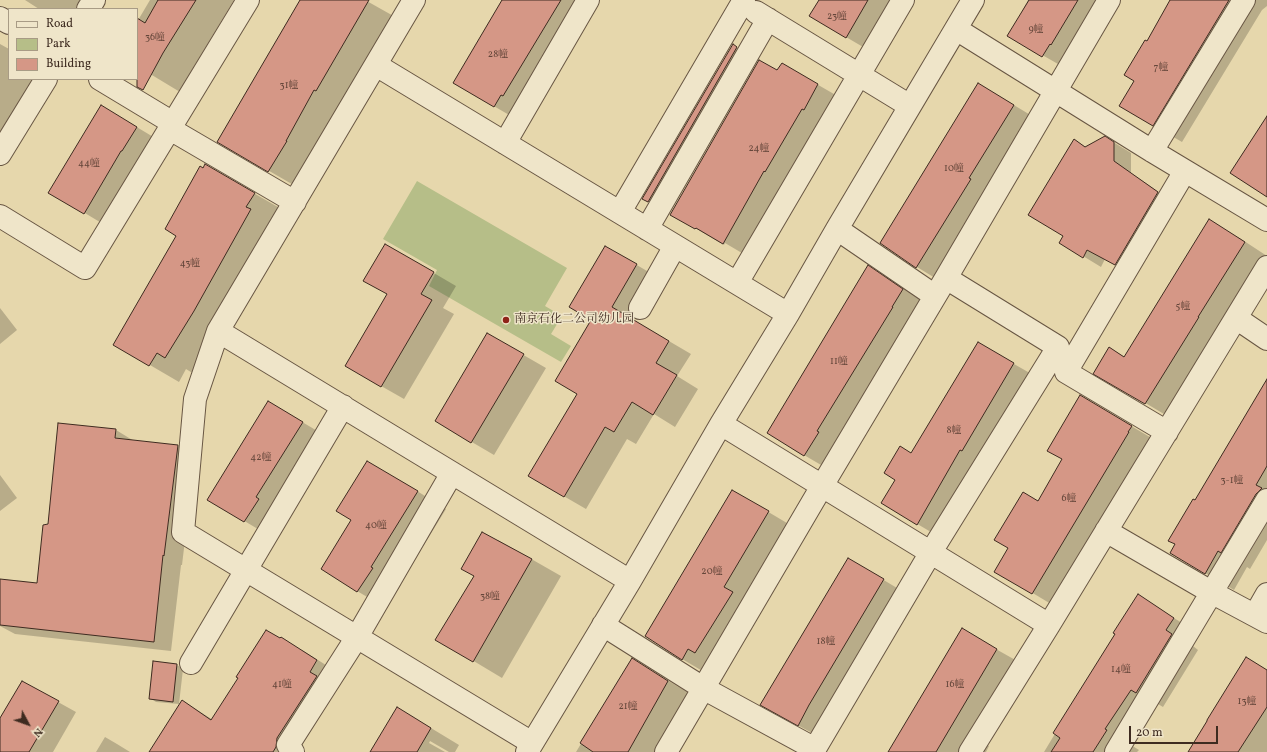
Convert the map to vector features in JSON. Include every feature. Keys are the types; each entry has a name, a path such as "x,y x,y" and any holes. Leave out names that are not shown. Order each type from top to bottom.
{"lane":[{"path":"0,216 85,268 248,0"},
{"path":"414,0 218,331 195,399 183,532 356,637 530,748 630,581 721,424 788,314 972,0"},
{"path":"505,143 588,0"},
{"path":"737,283 904,0"},
{"path":"666,752 1109,0"},
{"path":"1152,151 1244,0"},
{"path":"620,212 741,1 910,106"},
{"path":"647,229 768,19"},
{"path":"956,29 1152,151 1267,220"},
{"path":"376,65 788,314"},
{"path":"0,154 45,80"},
{"path":"102,80 171,126 295,202"},
{"path":"1167,432 1066,372 1185,171"},
{"path":"837,229 935,296"},
{"path":"640,308 676,246"},
{"path":"970,752 1267,267"},
{"path":"603,625 703,688 814,750 931,552 1058,347 946,278"},
{"path":"1236,318 1267,339"},
{"path":"218,331 630,581"},
{"path":"191,663 342,406"},
{"path":"721,424 1049,625"},
{"path":"293,752 288,745 356,637 452,473"},
{"path":"1116,752 1267,500"},
{"path":"1106,530 1211,592 1261,618 1267,594"}],"green space":[{"path":"417,181 567,268 545,306 562,316 551,334 571,346 561,362 429,286 437,270 383,239"}],"building":[{"path":"158,0 196,0 163,53 143,90 137,87 138,19 145,23"},
{"path":"300,0 369,0 316,91 314,90 287,141 268,172 217,142"},
{"path":"502,0 561,0 503,96 501,95 494,107 453,83"},
{"path":"819,0 868,0 846,38 809,16"},
{"path":"1029,0 1078,0 1051,45 1050,44 1042,57 1007,36"},
{"path":"1170,0 1229,0 1153,126 1119,106 1134,81 1124,75 1145,40 1147,41"},
{"path":"733,44 737,47 648,202 642,199"},
{"path":"759,60 777,70 782,63 818,84 804,110 802,109 765,172 764,171 723,244 670,215"},
{"path":"978,83 1014,105 969,178 971,179 916,268 880,243"},
{"path":"101,105 137,127 84,214 48,193"},
{"path":"1267,116 1267,197 1230,173"},
{"path":"1105,136 1114,142 1114,161 1158,192 1115,265 1087,250 1083,258 1059,243 1063,236 1028,215 1074,139 1085,147"},
{"path":"205,164 255,193 246,207 251,209 194,311 165,358 157,353 149,366 113,345 176,236 165,229 200,166 203,168"},
{"path":"1209,219 1245,242 1145,404 1093,374 1109,347 1124,357"},
{"path":"385,244 434,272 421,294 432,300 381,387 345,366 387,294 363,281"},
{"path":"605,246 637,264 612,307 669,341 656,363 677,375 653,415 632,402 614,432 605,427 564,497 528,476 577,394 555,381 591,320 569,307"},
{"path":"868,265 903,289 817,431 819,432 804,456 767,433"},
{"path":"487,333 524,354 471,443 435,421"},
{"path":"978,342 1014,363 962,451 960,450 917,525 881,503 895,480 884,473 900,446 911,453"},
{"path":"1267,379 1267,466 1256,485 1262,488 1256,494 1221,553 1218,551 1205,574 1170,553 1175,544 1168,541 1193,499 1195,500"},
{"path":"1080,395 1132,426 1032,594 994,572 1008,548 994,540 1023,492 1038,501 1062,459 1047,451"},
{"path":"268,401 303,422 256,497 259,499 244,522 207,500"},
{"path":"58,423 116,429 115,438 178,445 164,556 163,555 154,642 0,625 0,579 37,583 43,525 48,524"},
{"path":"367,461 418,491 371,567 373,568 357,592 321,569 351,520 336,511"},
{"path":"732,490 769,511 724,587 733,592 695,653 688,649 682,660 645,636"},
{"path":"482,532 532,559 473,662 435,640 474,576 461,569"},
{"path":"848,558 884,579 798,726 760,705"},
{"path":"1138,594 1174,618 1166,630 1172,634 1136,693 1131,690 1105,729 1107,730 1093,752 1051,752 1060,738 1053,733 1115,634 1113,633"},
{"path":"962,628 997,649 936,752 888,752"},
{"path":"266,630 280,638 281,637 317,660 310,672 317,676 277,738 276,747 273,752 149,752 182,700 211,720"},
{"path":"1246,657 1267,670 1267,707 1238,752 1188,752 1207,720"},
{"path":"632,658 668,681 628,752 593,752 580,743"},
{"path":"153,661 177,664 173,702 149,699"},
{"path":"22,681 59,701 29,752 0,752 0,718"},
{"path":"397,707 431,728 417,752 370,752"}],"place":[{"name":"南京石化二公司幼儿园","path":"506,320"}]}
